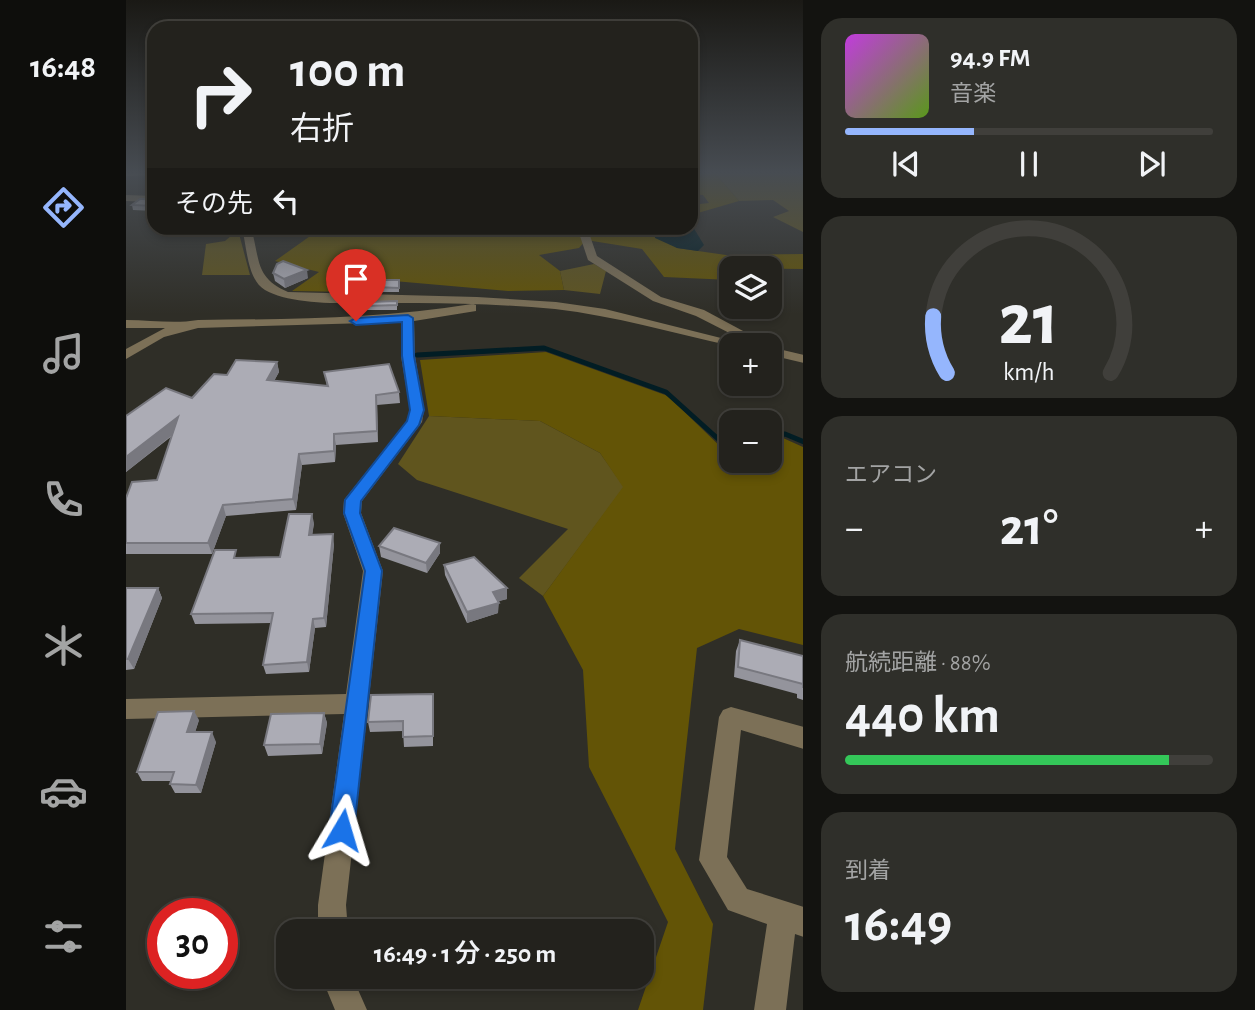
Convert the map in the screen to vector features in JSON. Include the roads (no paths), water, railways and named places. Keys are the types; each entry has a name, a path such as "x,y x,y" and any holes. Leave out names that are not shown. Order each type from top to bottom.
{"street":[{"path":"248,235 260,279 267,287 286,295 316,298 477,300 496,304 556,306 605,313 719,339"},
{"path":"585,235 592,258 657,299 700,313 739,333"},
{"path":"126,355 145,339 175,327 198,324 408,318 496,304"},
{"path":"333,919 332,905 373,571 352,513 353,500 414,422 417,410 408,356 408,318"},
{"path":"126,324 163,324 175,327"},
{"path":"782,353 803,359"},
{"path":"126,709 357,704"},
{"path":"770,1010 793,918 738,900 713,860 731,718 803,738"},
{"path":"342,989 351,1010"}],"water":[{"path":"655,235 698,235 704,245 698,251 677,248 655,238"}],"waterway":[{"path":"417,355 544,348 666,392 719,440"},
{"path":"782,435 803,442"}]}
